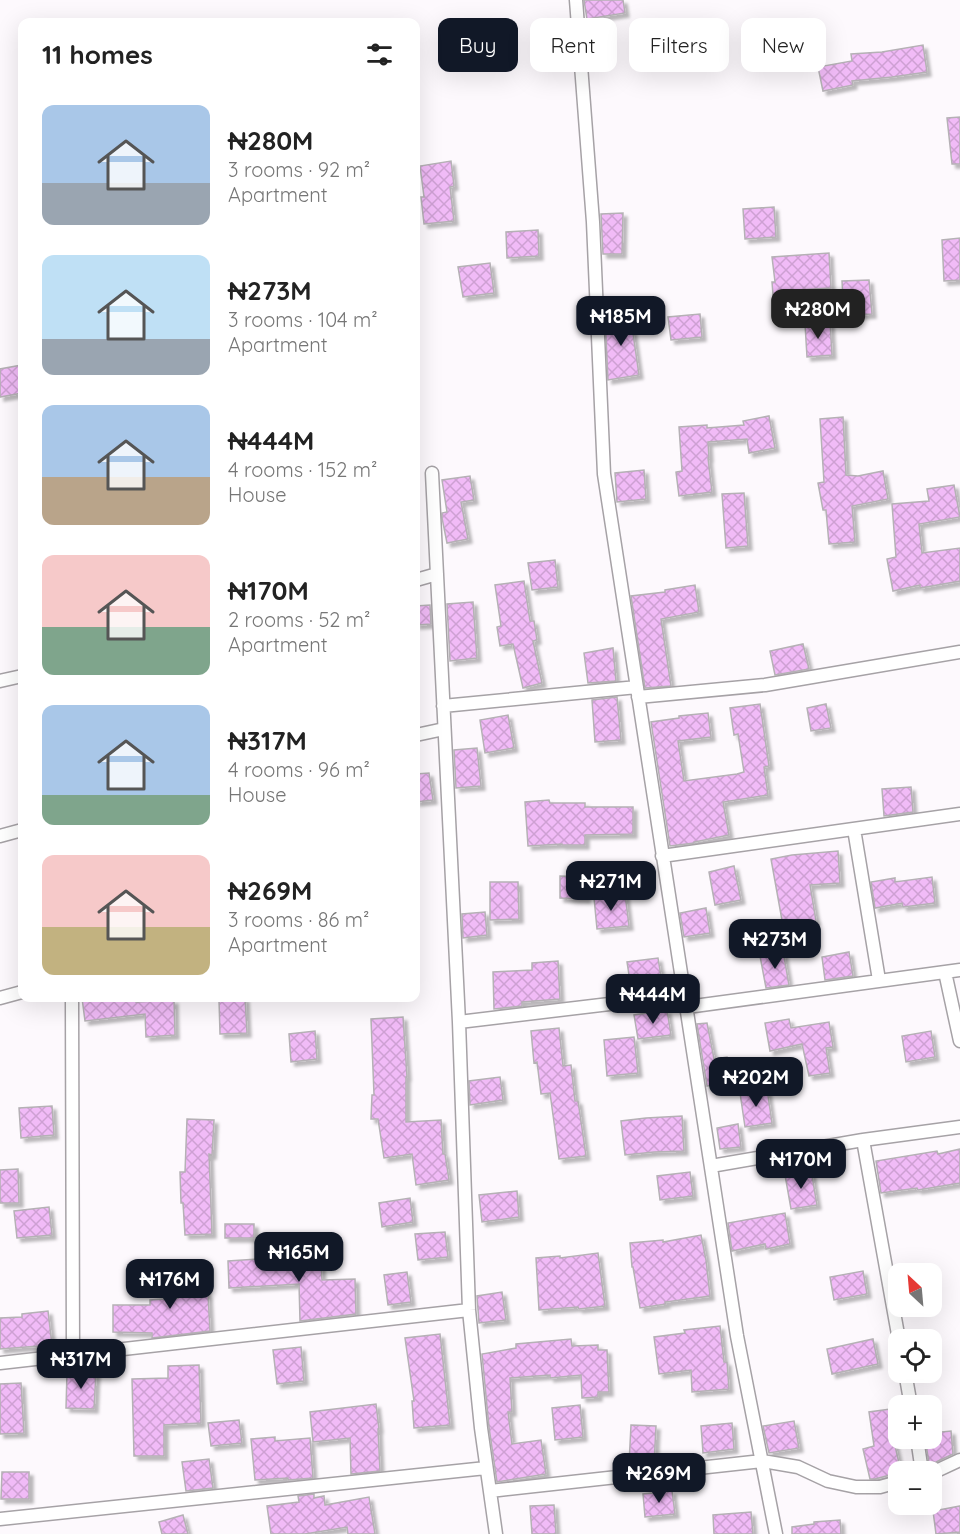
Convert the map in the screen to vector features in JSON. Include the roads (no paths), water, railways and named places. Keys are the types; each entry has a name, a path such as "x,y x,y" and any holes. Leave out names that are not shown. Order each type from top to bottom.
{"street":[{"path":"576,0 593,222 604,474 737,1336 776,1534"},
{"path":"432,474 459,1022 469,1310 490,1491 492,1533"},
{"path":"420,579 437,574"},
{"path":"443,706 765,685 960,652"},
{"path":"0,681 18,677"},
{"path":"420,734 444,729"},
{"path":"662,856 960,814"},
{"path":"854,829 879,980"},
{"path":"0,836 18,831"},
{"path":"459,1022 686,1001 960,970"},
{"path":"945,972 960,1041"},
{"path":"0,998 18,993"},
{"path":"72,1002 73,1354"},
{"path":"711,1166 863,1140 960,1127"},
{"path":"863,1140 897,1329"},
{"path":"0,1363 469,1310"},
{"path":"942,1468 960,1460"},
{"path":"490,1491 762,1461 798,1467 828,1481 856,1487 888,1484"},
{"path":"0,1519 486,1468"}]}
